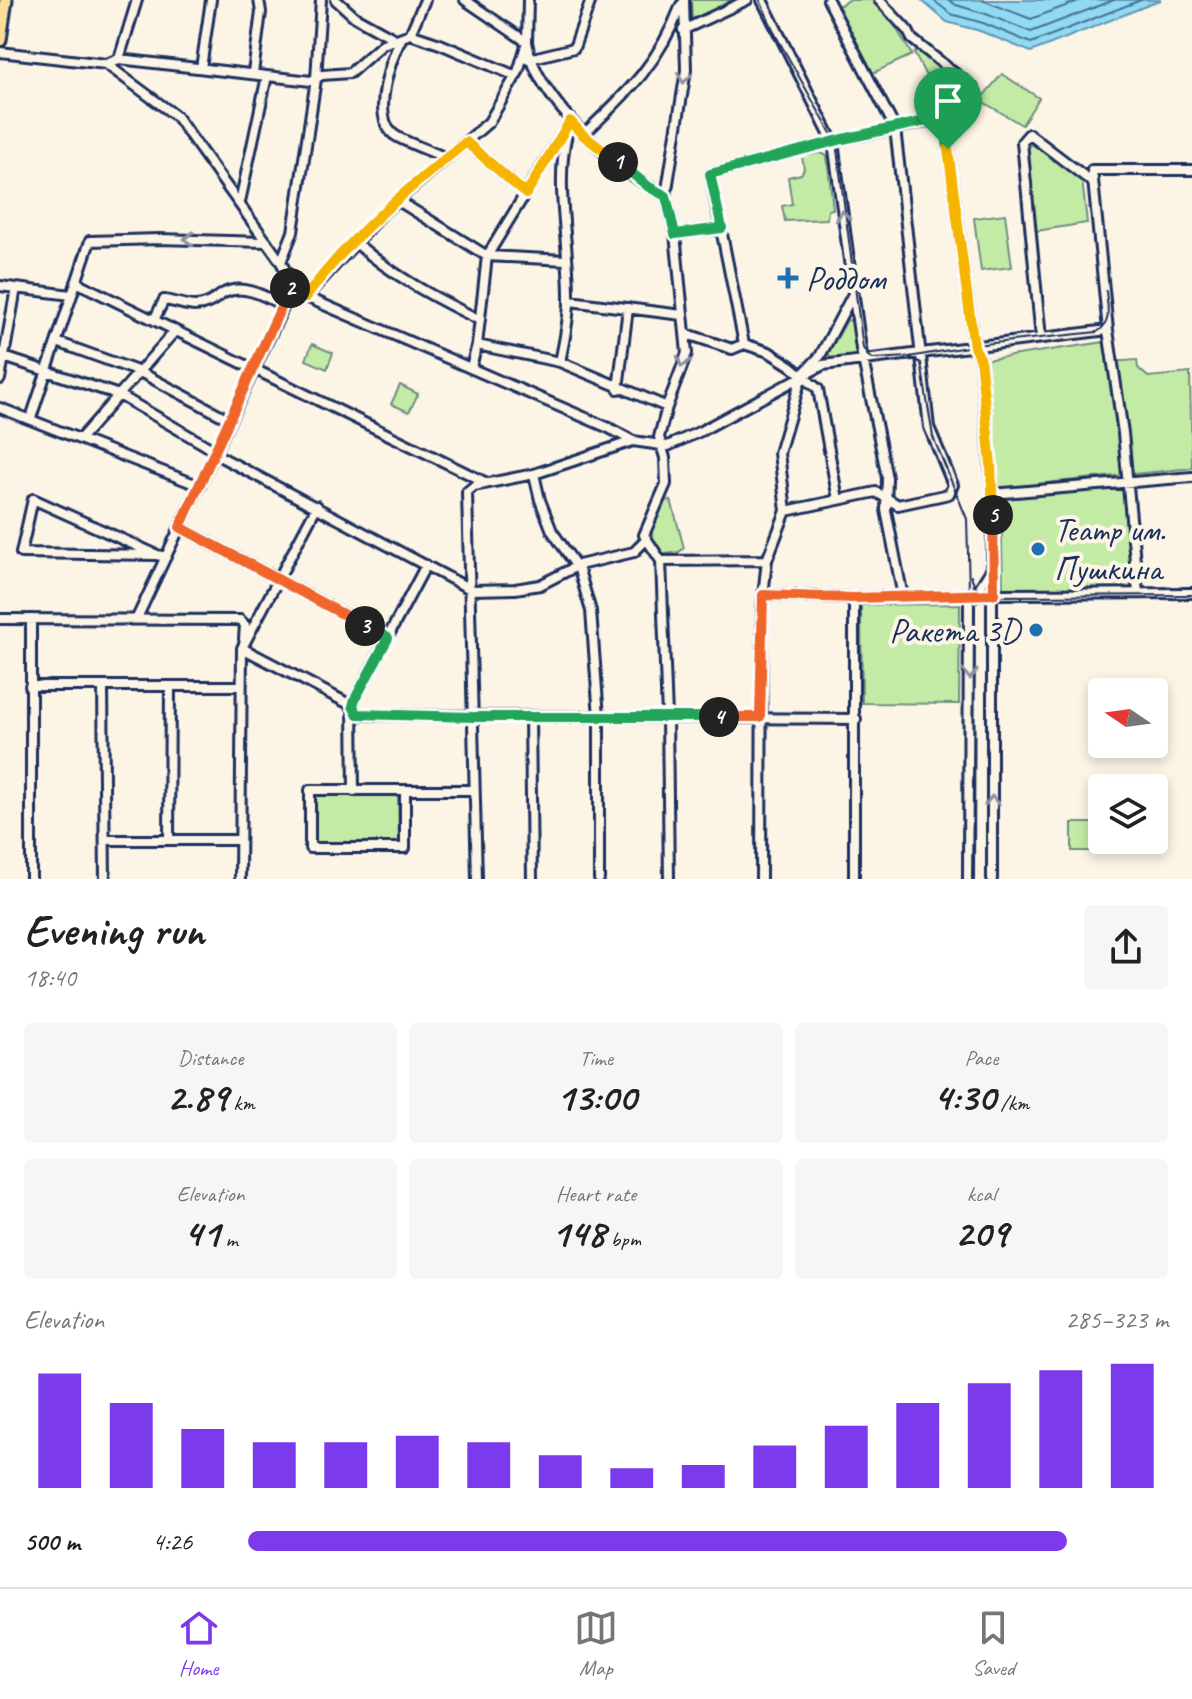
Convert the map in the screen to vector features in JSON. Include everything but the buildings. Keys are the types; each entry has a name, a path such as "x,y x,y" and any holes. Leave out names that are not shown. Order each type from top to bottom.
{"main road":[{"path":"0,40 6,0"}],"street":[{"path":"119,59 137,0"},
{"path":"201,68 211,0"},
{"path":"253,73 260,0"},
{"path":"281,262 293,232 316,79 321,0"},
{"path":"336,0 355,17 402,37 440,44 516,76"},
{"path":"425,0 402,37 387,72 384,119 395,136 446,158"},
{"path":"465,0 527,42"},
{"path":"528,0 529,59 570,121 583,135 649,187 666,196"},
{"path":"529,59 574,48 591,0"},
{"path":"669,879 661,561 646,540 645,530 666,484 659,437 684,364 687,334 682,315 675,234 666,196 686,70 683,0"},
{"path":"583,135 634,87 656,57 683,0"},
{"path":"668,33 683,33 747,0"},
{"path":"762,0 833,142 863,360 887,478 886,510 903,597"},
{"path":"786,511 876,492 898,505 942,496 951,491 953,485 929,427 895,128 828,0"},
{"path":"744,344 710,174 833,142 970,113 975,93 973,88 912,39 879,0"},
{"path":"0,52 106,64 119,59 311,81 322,75 350,73 383,44 402,37"},
{"path":"306,297 397,200 489,122 516,76 527,42"},
{"path":"106,64 176,116 240,202 281,262 292,284 306,297 471,367 633,441 662,446 701,431 802,375 821,361 853,294"},
{"path":"240,202 267,76"},
{"path":"944,117 974,347 980,358 992,494 992,879"},
{"path":"471,367 477,345 487,256 570,121"},
{"path":"560,362 570,301 564,148 570,121"},
{"path":"1041,338 1022,142 1029,134 1092,182"},
{"path":"466,142 526,194"},
{"path":"1138,593 1092,170 1192,170"},
{"path":"397,200 487,256 566,260"},
{"path":"675,234 722,228"},
{"path":"31,418 90,241 170,239 267,242"},
{"path":"355,242 401,278 480,320"},
{"path":"76,282 486,483"},
{"path":"137,618 162,556 200,486 292,284"},
{"path":"0,286 71,295"},
{"path":"0,379 16,288"},
{"path":"154,320 164,300 193,306 208,304 222,294 236,290 248,290 284,306"},
{"path":"570,301 682,315"},
{"path":"618,389 628,308"},
{"path":"821,361 863,360 1108,330"},
{"path":"81,438 175,331"},
{"path":"687,334 732,349 744,344 769,352 818,389 838,500"},
{"path":"57,342 140,372 230,420"},
{"path":"477,345 560,362 618,389 667,407"},
{"path":"4,357 119,395 216,452 472,590 540,585 577,566 634,552 646,540"},
{"path":"761,879 763,595 767,560 786,511 779,453 802,375"},
{"path":"0,408 200,486"},
{"path":"606,451 614,440 609,428"},
{"path":"477,879 472,590 467,492 474,486 534,474 633,441"},
{"path":"534,474 547,520 577,566 591,611 599,717 599,879"},
{"path":"992,494 1192,477"},
{"path":"33,499 162,556 21,553 33,499"},
{"path":"242,648 317,506"},
{"path":"180,527 388,638"},
{"path":"661,561 767,560"},
{"path":"354,791 353,706 426,565"},
{"path":"968,879 971,599 987,579 993,565"},
{"path":"763,595 971,599 994,594 1192,593"},
{"path":"854,598 854,879"},
{"path":"0,619 240,620 245,625 240,686 240,879"},
{"path":"31,619 31,879"},
{"path":"242,648 353,706 357,714 364,715 856,719"},
{"path":"30,686 240,686"},
{"path":"169,840 170,686"},
{"path":"103,687 105,879"},
{"path":"530,716 532,879"},
{"path":"405,791 405,848 310,848 310,790 474,790"},
{"path":"105,840 240,840"}],"green space":[{"path":"691,0 739,0 692,21"},
{"path":"849,0 874,0 891,19 912,55 873,73 838,6"},
{"path":"921,50 971,92 963,106 943,109 914,53"},
{"path":"1002,74 1039,98 1022,125 980,100"},
{"path":"1034,142 1082,179 1087,223 1036,231 1026,150"},
{"path":"821,153 827,156 833,209 828,210 827,219 785,221 782,206 792,204 788,177 801,174 804,169 802,156"},
{"path":"1005,214 1012,267 981,271 974,218"},
{"path":"847,320 852,321 857,357 832,360 828,354"},
{"path":"1105,342 1109,362 1137,360 1138,368 1148,377 1190,373 1192,468 998,488 984,360"},
{"path":"312,344 333,353 327,369 306,360"},
{"path":"400,385 418,394 409,412 391,404"},
{"path":"1124,488 1133,590 1003,590 1001,499"},
{"path":"671,500 684,548 664,554 653,538 651,528 664,501"},
{"path":"960,604 959,704 862,703 861,605"},
{"path":"312,793 398,793 399,844 311,845"},
{"path":"1072,823 1088,823 1088,851 1072,851"}],"water":[{"path":"921,0 1161,0 1031,52 980,31 947,22"}],"tram line":[{"path":"760,0 776,36 836,142 863,348 873,359 909,357 921,363 933,437 967,519 969,590 975,606 972,879"},
{"path":"909,357 984,344 1097,332 1107,319 1106,291"},
{"path":"971,575 979,590 994,596 1192,595"}],"place":[{"name":"Роддом","path":"788,278"},
{"name":"Театр им. Пушкина","path":"1038,549"},
{"name":"Ракета 3D","path":"1036,630"}],"route":[{"path":"944,117 948,149 974,347 980,358 991,465 994,594 854,598 763,595 760,717 357,714 353,706 355,699 388,638 180,527 292,284 306,297 383,213 466,142 526,194 570,121 583,135 649,187 666,196 675,234 722,228 710,174 843,139 944,117"}]}
